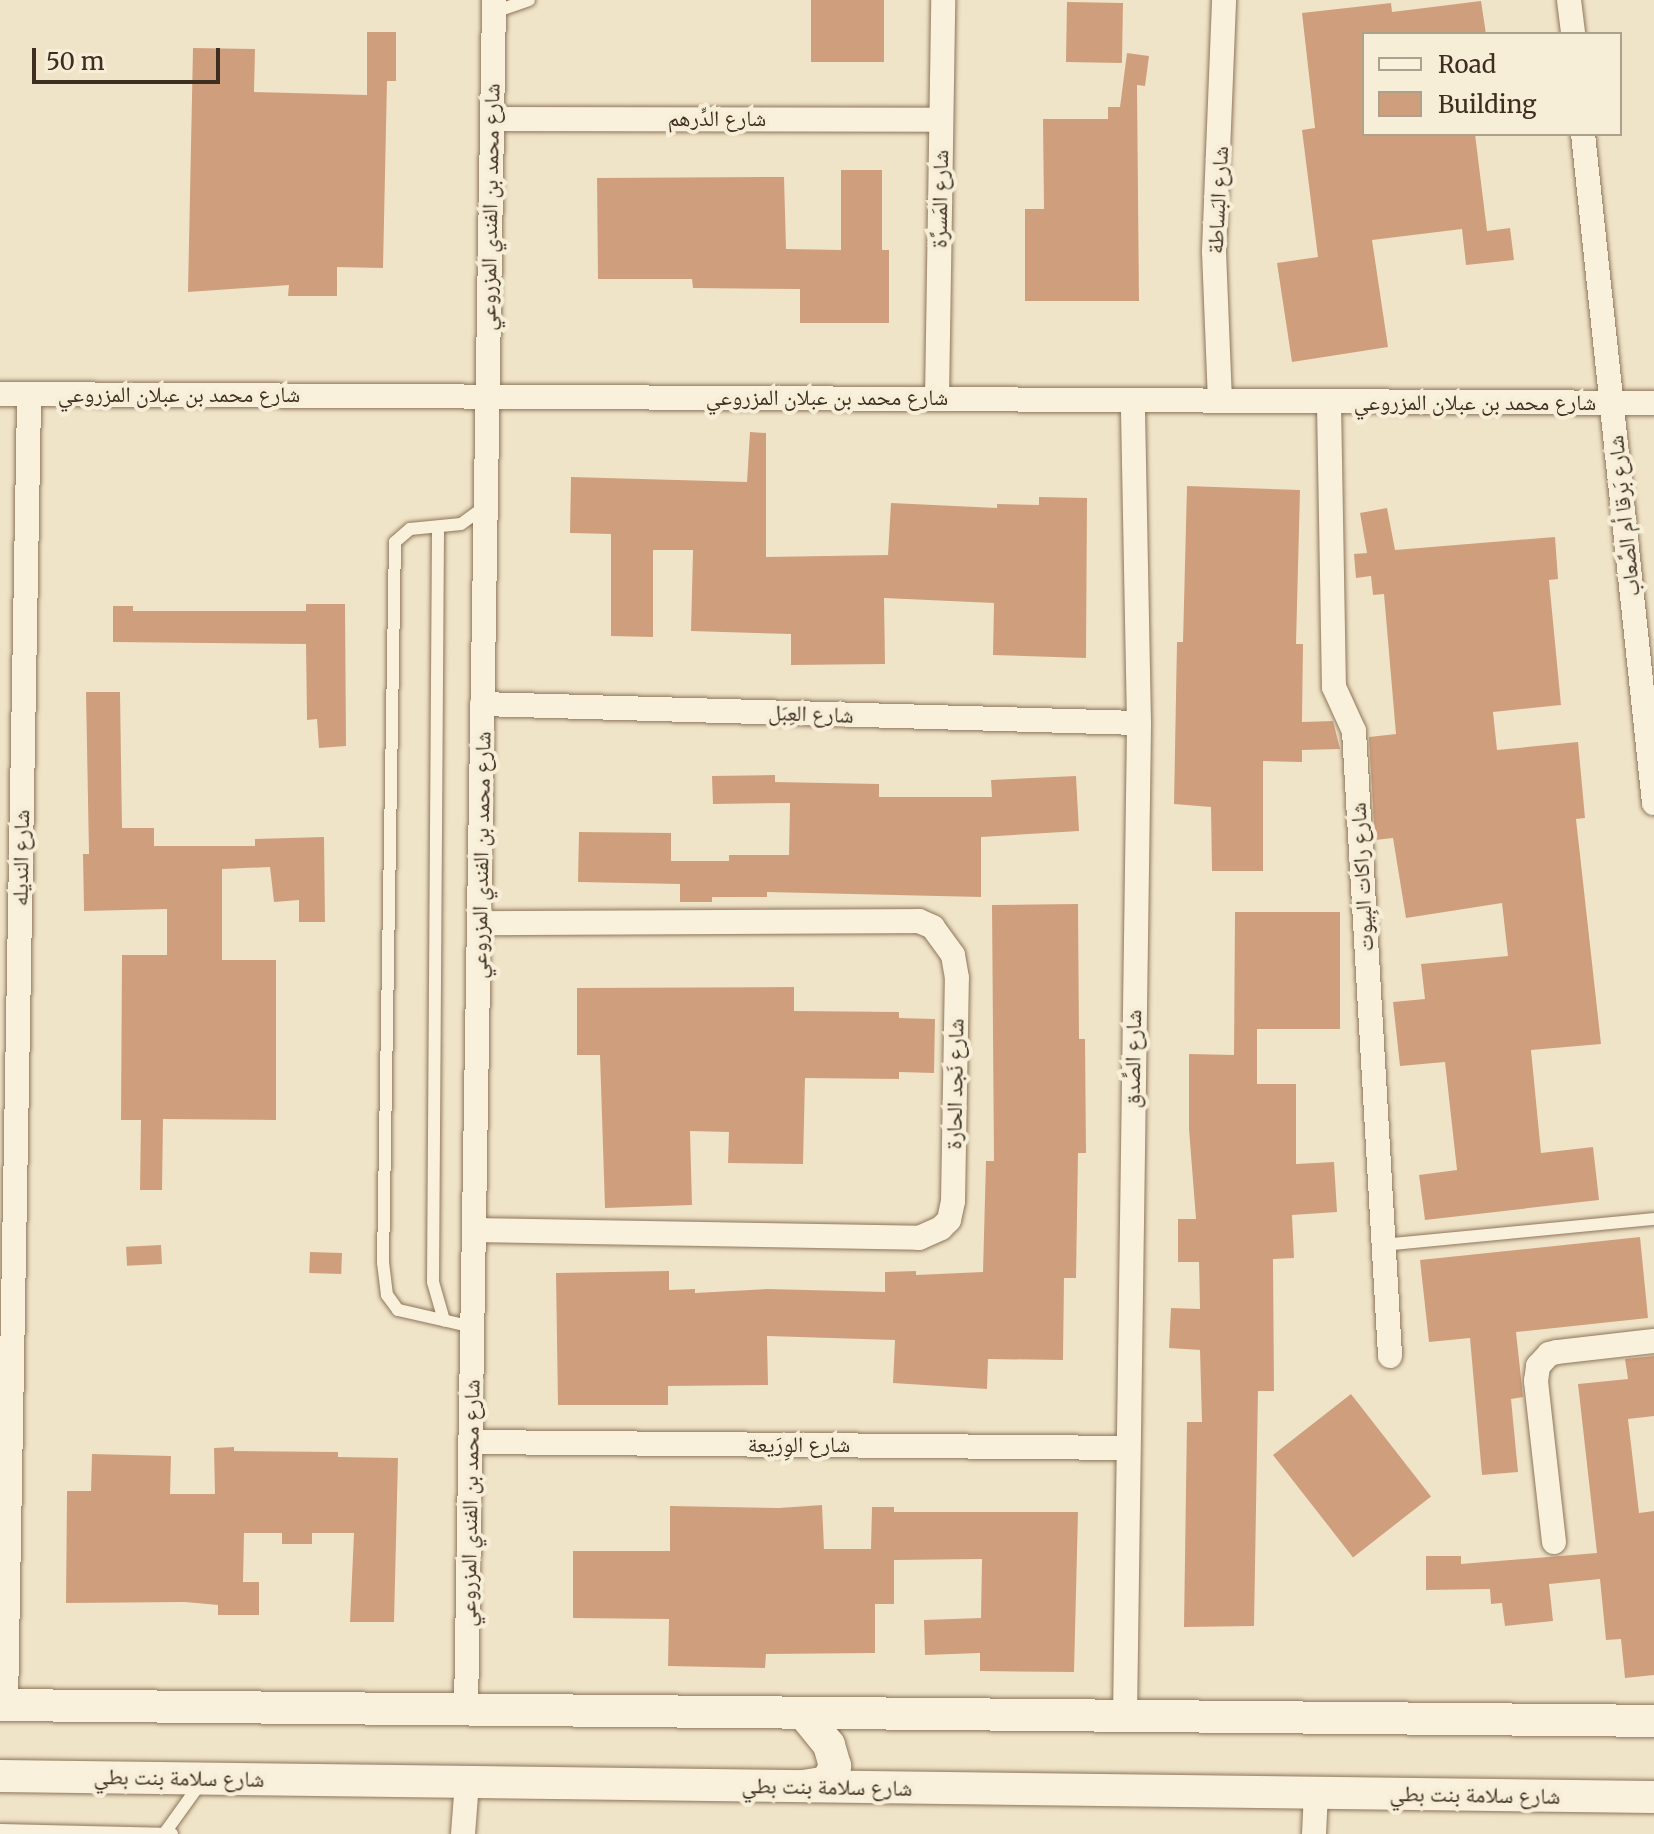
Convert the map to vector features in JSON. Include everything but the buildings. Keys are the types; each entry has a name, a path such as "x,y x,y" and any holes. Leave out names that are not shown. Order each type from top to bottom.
{"main road":[{"path":"3,1705 1654,1721"},
{"path":"799,1786 827,1782 835,1766 829,1745 803,1713"},
{"name":"شارع سلامة بنت بطي","path":"0,1776 1654,1797"}],"street":[{"name":"شارع المَسرَّة","path":"937,399 943,0"},
{"name":"شارع البَساطة","path":"1220,401 1214,251 1224,0"},
{"path":"1569,0 1573,32"},
{"name":"شارع محمد بن الفندي المزروعي","path":"466,1710 494,6"},
{"name":"شارع الدِّرهم","path":"492,119 941,120"},
{"name":"شارع بَرقا أم الصَّعاب","path":"1583,136 1654,803"},
{"name":"شارع محمد بن عبلان المزروعي","path":"0,394 1654,403"},
{"name":"شارع النديله","path":"3,1705 29,394"},
{"name":"شارع الصِّدق","path":"1125,1717 1139,723 1133,400"},
{"name":"شارع راكات البِيوت","path":"1329,403 1334,687 1354,731 1390,1356"},
{"name":"شارع العِبَل","path":"482,704 1139,723"},
{"name":"شارع نَجد الحارة","path":"474,1230 919,1238 941,1228 949,1220 954,1185 957,978 953,955 933,927 919,921 481,923"},
{"path":"1554,1542 1536,1381 1538,1366 1549,1354 1557,1352 1654,1341"},
{"name":"شارع الوِرَيعة","path":"471,1442 1127,1448"},
{"path":"463,1834 467,1782"},
{"path":"1314,1834 1316,1793"}],"lane":[{"path":"494,6 529,0"},
{"path":"473,1327 398,1310 387,1295 383,1263 395,542 410,529 438,529 461,524 486,506"},
{"path":"438,529 433,1282 444,1320"},
{"path":"1383,1245 1654,1219"},
{"path":"164,1834 203,1778"},
{"path":"0,1830 172,1834"}]}
